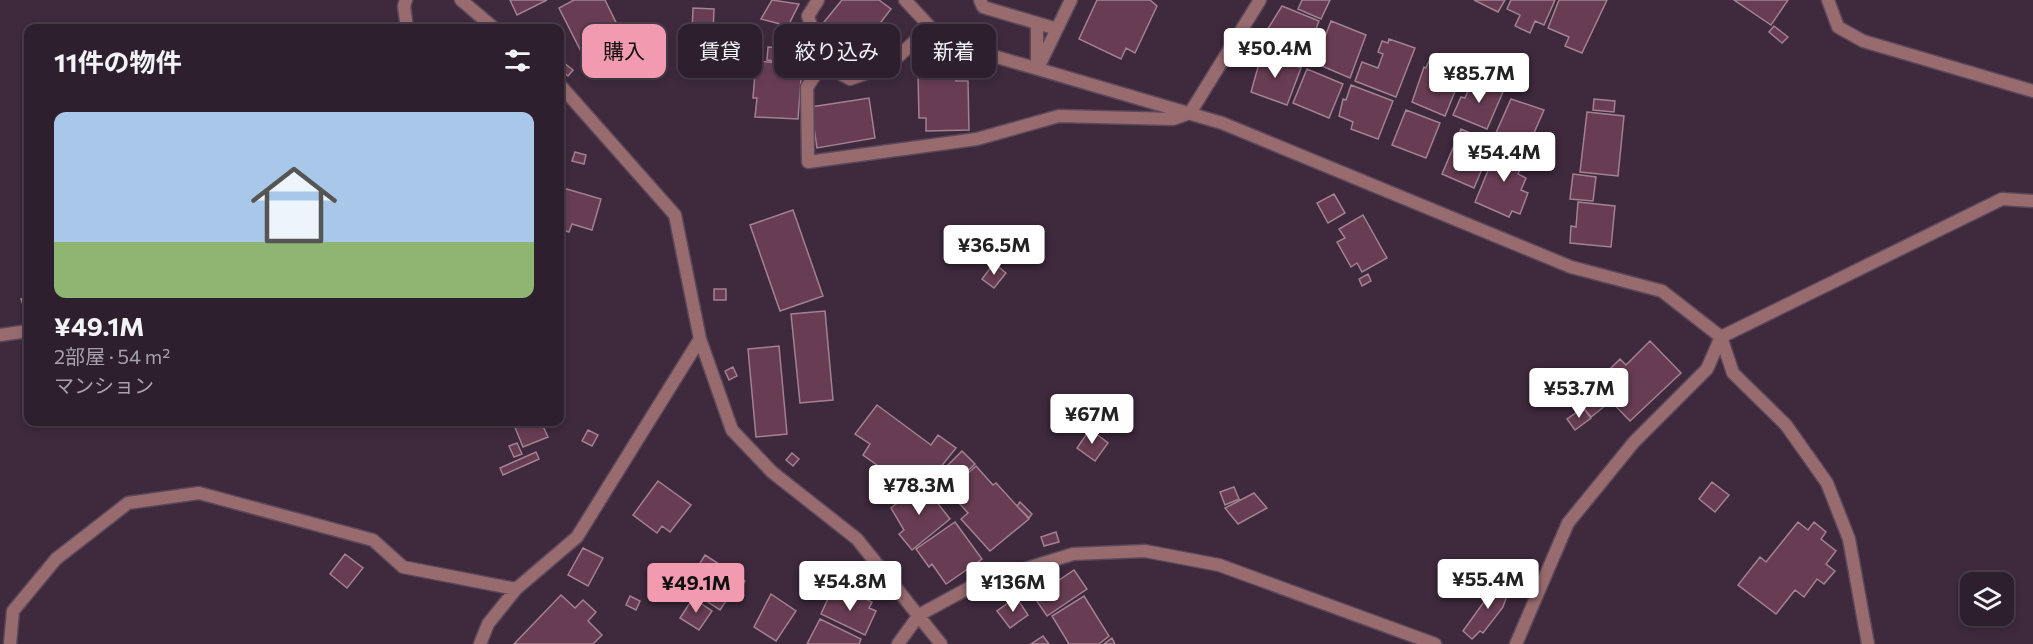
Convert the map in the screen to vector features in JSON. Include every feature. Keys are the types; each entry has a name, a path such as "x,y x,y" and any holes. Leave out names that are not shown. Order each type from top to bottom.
{"street":[{"path":"406,0 404,6 406,24"},
{"path":"461,0 489,24"},
{"path":"811,24 808,16 818,0"},
{"path":"905,0 927,24"},
{"path":"980,0 983,7 1037,25 1057,29"},
{"path":"1038,68 1071,0"},
{"path":"814,78 807,87 808,162 977,139 1059,116 1173,119 1190,113 1260,0"},
{"path":"1828,0 1827,3 1838,27 1863,41 2033,92"},
{"path":"1037,25 1038,68"},
{"path":"900,55 912,44"},
{"path":"996,56 1222,123 1571,267 1662,291 1721,337 1733,373 1786,425 1827,483 1849,539 1868,644"},
{"path":"564,90 675,215 700,339 732,430 772,472 857,539 942,644"},
{"path":"1516,644 1568,523 1634,442 1707,369 1721,337 1764,319 2002,199 2033,201"},
{"path":"0,335 24,332"},
{"path":"480,644 488,624 516,589 577,537 700,339"},
{"path":"10,644 13,611 56,559 128,503 199,493 373,540 403,567 516,589"},
{"path":"898,644 919,615 976,584 1073,554 1145,551 1219,565 1436,644"}],"building":[{"path":"510,0 547,0 517,15"},
{"path":"574,0 605,0 617,24 582,24 582,53 559,8"},
{"path":"772,0 799,4 789,24 761,19"},
{"path":"842,0 879,0 891,9 881,22 883,24 822,24"},
{"path":"1097,0 1150,0 1157,6 1135,53 1126,48 1121,59 1079,39"},
{"path":"1302,0 1330,0 1321,19 1298,9"},
{"path":"1474,0 1505,0 1498,12"},
{"path":"1511,0 1555,0 1544,25 1535,21 1530,33 1515,26 1520,15 1507,9"},
{"path":"1559,0 1607,0 1582,53 1565,46 1569,37 1548,28"},
{"path":"1734,0 1788,0 1771,25"},
{"path":"1282,6 1319,21 1305,58 1261,40"},
{"path":"693,8 714,9 713,24 692,24"},
{"path":"1331,21 1366,35 1350,78 1315,63"},
{"path":"1774,26 1788,37 1782,43 1769,32"},
{"path":"1389,39 1415,48 1396,97 1355,81 1362,62 1378,68 1383,54 1378,52 1382,41 1388,43"},
{"path":"768,47 774,48 774,61 767,60"},
{"path":"1266,54 1301,68 1287,105 1251,92 1260,60 1263,61"},
{"path":"1429,61 1459,73 1456,78 1460,79 1445,116 1412,102 1424,67 1426,68"},
{"path":"762,62 774,63 774,78 801,78 798,119 755,117 757,98 753,98 755,78 762,78"},
{"path":"564,63 573,70 568,76 564,73"},
{"path":"1307,69 1343,84 1329,118 1293,103"},
{"path":"918,78 956,78 956,81 968,81 969,130 926,131 926,118 919,118"},
{"path":"1473,79 1503,92 1487,129 1453,115 1461,97 1465,98"},
{"path":"1351,85 1393,101 1378,139 1351,129 1353,122 1339,116 1343,99 1346,100"},
{"path":"869,98 875,138 817,148 811,107"},
{"path":"1511,99 1544,110 1527,149 1495,135"},
{"path":"1594,99 1615,101 1614,112 1593,110"},
{"path":"1406,110 1440,123 1426,158 1392,145"},
{"path":"1587,112 1624,116 1618,176 1580,172"},
{"path":"1461,129 1493,143 1474,188 1442,174"},
{"path":"1499,144 1526,156 1518,174 1526,178 1521,190 1528,193 1520,214 1512,211 1509,217 1475,202"},
{"path":"575,152 586,155 584,164 572,161"},
{"path":"1573,174 1596,177 1593,201 1570,199"},
{"path":"564,188 601,199 592,230 572,224 569,232 564,230"},
{"path":"1334,194 1345,213 1328,223 1317,203"},
{"path":"1578,202 1615,206 1611,247 1570,243 1571,226 1576,227"},
{"path":"793,210 823,296 780,311 750,225"},
{"path":"1363,215 1387,258 1362,272 1357,263 1351,267 1337,242 1345,238 1339,229"},
{"path":"994,263 1006,273 994,288 982,279"},
{"path":"1368,274 1371,281 1362,286 1359,279"},
{"path":"714,289 726,289 726,300 714,300"},
{"path":"825,311 833,400 800,403 791,314"},
{"path":"1650,341 1681,373 1630,421 1598,388 1614,373 1610,369 1620,359 1626,365"},
{"path":"779,346 787,434 756,437 748,349"},
{"path":"733,367 737,376 729,380 725,371"},
{"path":"1596,391 1606,405 1591,417 1580,403"},
{"path":"877,405 931,445 938,435 956,448 933,474 917,467 905,485 863,455 870,444 855,434"},
{"path":"1583,408 1591,418 1575,430 1567,419"},
{"path":"514,426 543,426 548,437 523,447"},
{"path":"1090,429 1108,443 1095,461 1077,448"},
{"path":"588,430 598,435 592,446 582,441"},
{"path":"517,443 522,454 514,457 509,446"},
{"path":"962,451 975,464 957,481 945,468"},
{"path":"536,452 539,459 503,475 500,468"},
{"path":"792,453 799,459 793,466 786,460"},
{"path":"976,466 993,485 996,483 1029,519 990,551 961,519 968,513 948,491"},
{"path":"658,481 691,505 670,532 662,526 657,533 633,515"},
{"path":"1712,482 1729,495 1715,512 1699,499"},
{"path":"922,483 950,519 912,550 899,534 904,530 891,508"},
{"path":"1234,487 1239,499 1225,505 1220,492"},
{"path":"1254,493 1267,508 1238,524 1225,508"},
{"path":"1020,502 1032,514 1029,518 1017,506"},
{"path":"955,522 982,559 946,584 932,564 929,567 916,549"},
{"path":"1798,522 1808,530 1814,522 1826,532 1821,539 1836,551 1826,564 1835,571 1824,584 1817,579 1804,597 1795,590 1776,614 1738,585 1760,557 1766,562"},
{"path":"1056,532 1059,542 1044,546 1041,537"},
{"path":"583,548 603,558 588,586 568,575"},
{"path":"345,554 363,568 347,588 330,574"},
{"path":"705,555 745,581 735,598 730,595 720,610 685,587"},
{"path":"1074,570 1087,589 1047,616 1034,597"},
{"path":"1501,574 1509,579 1506,584 1497,579"},
{"path":"1494,580 1510,587 1503,607 1483,633 1480,631 1472,639 1463,631 1489,595"},
{"path":"831,592 853,602 856,595 872,602 869,608 876,611 865,635 821,614"},
{"path":"771,594 796,611 776,641 754,627"},
{"path":"561,595 575,608 583,600 596,612 588,621 602,635 593,644 514,644"},
{"path":"630,596 640,601 636,610 626,605"},
{"path":"1084,596 1109,636 1099,644 1069,644 1052,616"},
{"path":"1016,597 1028,615 1010,628 997,611"},
{"path":"693,598 712,611 699,630 680,618"},
{"path":"820,619 861,639 859,644 807,644"},
{"path":"1043,636 1049,644 1031,644"},
{"path":"1112,638 1115,644 1104,644"}]}
